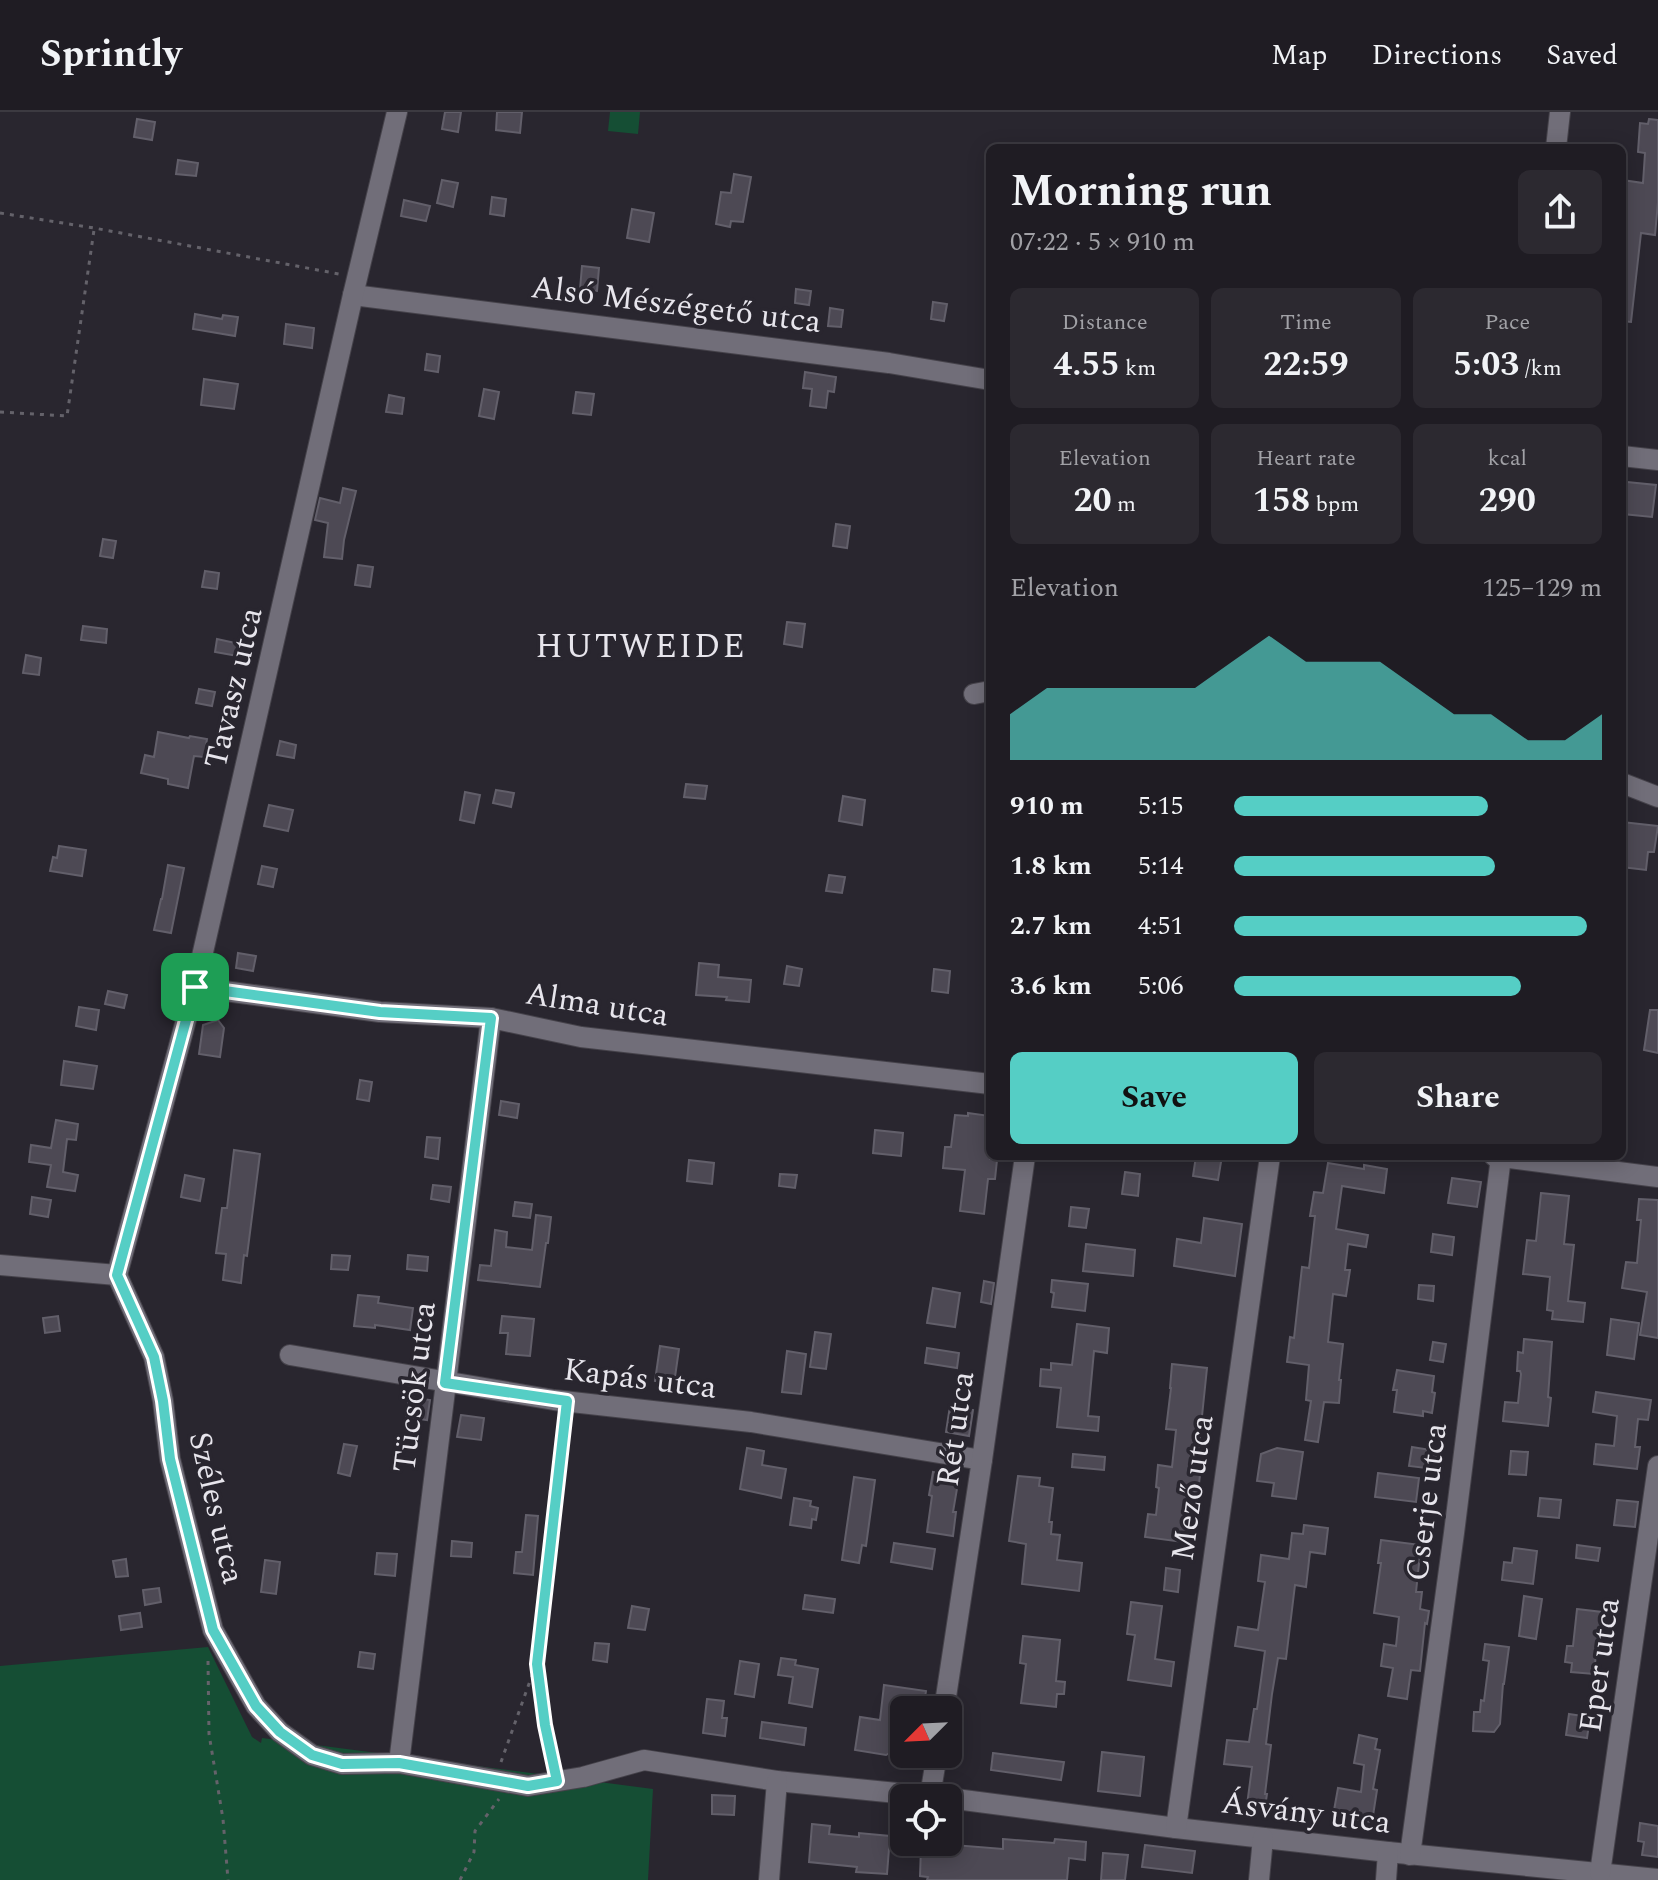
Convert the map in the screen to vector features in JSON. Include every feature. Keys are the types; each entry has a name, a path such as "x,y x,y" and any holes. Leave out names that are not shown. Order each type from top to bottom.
{"street":[{"name":"Tavasz utca","path":"117,1275 195,987 397,112"},
{"path":"1556,144 1560,112"},
{"name":"Alsó Mészégető utca","path":"355,286 986,379"},
{"path":"1626,456 1658,460"},
{"path":"1626,785 1658,797"},
{"name":"Alma utca","path":"195,987 380,1012 491,1018 581,1037 986,1084"},
{"name":"Tücsök utca","path":"399,1763 491,1018"},
{"name":"Rét utca","path":"946,1696 1024,1160"},
{"name":"Mező utca","path":"1176,1828 1269,1160"},
{"name":"Cserje utca","path":"1410,1855 1452,1549 1498,1160"},
{"path":"1522,1160 1658,1177"},
{"path":"0,1265 117,1275"},
{"name":"Széles utca","path":"117,1275 154,1357 170,1459 213,1630 256,1706 280,1732 312,1755 342,1764 399,1763"},
{"name":"Kapás utca","path":"290,1355 445,1383 567,1401 751,1422 982,1460"},
{"name":"Eper utca","path":"1609,1875 1658,1466"},
{"name":"Ásvány utca","path":"399,1763 497,1790 583,1777 644,1760 777,1781 890,1792"},
{"path":"769,1880 777,1781"},
{"name":"Ásvány utca","path":"962,1800 1410,1855 1658,1879"},
{"path":"1259,1880 1263,1838"},
{"path":"1386,1880 1388,1852"}],"path":[{"path":"0,213 94,228 355,286"},
{"path":"0,412 67,416 94,228"},
{"path":"460,1880 474,1852 475,1831 497,1790 537,1664 567,1401"},
{"path":"208,1662 209,1734 223,1819 228,1880"},
{"path":"537,1664 557,1781"}],"green space":[{"path":"610,112 640,112 638,134 608,131"},
{"path":"208,1647 252,1737 261,1743 262,1738 653,1789 648,1880 0,1880 0,1666"}],"building":[{"path":"445,112 461,112 458,132 442,129"},
{"path":"497,112 522,112 520,133 496,130"},
{"path":"137,119 155,122 152,140 134,137"},
{"path":"1649,119 1658,120 1658,202 1655,235 1641,233 1631,322 1626,321 1626,181 1643,183 1645,153 1638,152 1640,123 1648,124"},
{"path":"178,160 198,163 196,176 176,174"},
{"path":"734,174 751,177 743,222 731,221 730,227 716,224 721,192 731,193"},
{"path":"442,180 458,183 453,207 437,203"},
{"path":"492,197 506,199 504,216 490,214"},
{"path":"404,200 430,206 426,221 401,216"},
{"path":"632,209 654,213 649,242 627,238"},
{"path":"582,266 599,268 597,291 580,289"},
{"path":"796,289 811,291 809,305 795,303"},
{"path":"933,302 947,304 944,321 931,319"},
{"path":"830,308 843,310 841,327 828,326"},
{"path":"195,314 222,319 223,315 238,317 235,336 193,329"},
{"path":"286,324 314,328 312,348 284,344"},
{"path":"427,354 440,356 438,372 425,370"},
{"path":"805,372 836,377 834,392 828,391 826,408 810,406 812,389 803,388"},
{"path":"204,379 238,384 234,409 201,405"},
{"path":"484,389 499,392 494,419 479,416"},
{"path":"576,392 594,394 591,415 573,413"},
{"path":"389,395 404,398 402,414 386,412"},
{"path":"1627,482 1656,485 1652,517 1626,514"},
{"path":"343,488 356,491 342,559 324,557 328,523 315,520 320,498 340,503"},
{"path":"836,524 850,526 847,548 833,546"},
{"path":"103,539 116,541 113,558 100,556"},
{"path":"358,565 373,567 370,587 355,585"},
{"path":"205,571 219,573 217,589 202,587"},
{"path":"787,622 805,624 802,647 784,644"},
{"path":"83,626 107,629 106,643 81,640"},
{"path":"217,639 240,644 238,656 215,652"},
{"path":"26,655 41,658 39,675 23,673"},
{"path":"199,689 215,692 212,706 196,703"},
{"path":"158,732 207,739 204,757 194,756 188,788 168,784 168,779 141,773 145,755 154,757"},
{"path":"280,741 296,745 294,758 277,755"},
{"path":"686,784 707,786 705,799 684,797"},
{"path":"496,790 514,793 511,807 493,803"},
{"path":"465,792 480,795 474,823 460,820"},
{"path":"843,796 865,800 862,825 839,821"},
{"path":"269,805 293,810 288,831 264,826"},
{"path":"1626,822 1658,826 1654,852 1648,852 1646,870 1626,868"},
{"path":"59,846 86,850 82,876 50,871"},
{"path":"168,865 184,868 171,933 154,930"},
{"path":"262,866 277,869 273,887 258,884"},
{"path":"829,875 845,877 842,893 826,891"},
{"path":"238,953 256,956 253,971 236,968"},
{"path":"699,963 719,965 718,977 751,980 749,1002 696,995"},
{"path":"787,966 802,969 799,986 784,984"},
{"path":"934,969 950,971 948,993 932,991"},
{"path":"108,991 127,995 124,1008 105,1004"},
{"path":"79,1007 99,1010 96,1030 76,1026"},
{"path":"1650,1010 1658,1010 1658,1053 1644,1050"},
{"path":"218,1020 224,1028 220,1057 199,1054 203,1025"},
{"path":"64,1061 97,1066 93,1089 61,1085"},
{"path":"360,1080 372,1082 369,1101 357,1099"},
{"path":"501,1101 519,1104 517,1118 499,1115"},
{"path":"968,1113 986,1115 986,1160 997,1160 995,1179 988,1179 984,1214 960,1211 965,1170 943,1168 945,1147 951,1147 955,1115 968,1116"},
{"path":"56,1120 78,1124 76,1140 67,1139 63,1172 78,1175 75,1191 47,1187 51,1165 29,1162 31,1145 51,1148"},
{"path":"875,1130 903,1133 901,1156 873,1153"},
{"path":"427,1137 440,1138 438,1159 425,1157"},
{"path":"234,1150 260,1154 241,1283 223,1280 226,1254 216,1253 222,1208 227,1208"},
{"path":"689,1160 714,1163 712,1184 687,1181"},
{"path":"1195,1160 1221,1160 1218,1180 1193,1176"},
{"path":"1328,1163 1387,1169 1384,1193 1342,1186 1336,1229 1368,1235 1366,1247 1348,1244 1345,1270 1350,1270 1346,1296 1333,1294 1328,1342 1343,1344 1339,1403 1324,1402 1318,1442 1305,1440 1311,1401 1306,1400 1309,1365 1287,1362 1290,1337 1294,1338 1302,1267 1309,1268 1315,1216 1310,1216 1314,1192 1323,1193"},
{"path":"1125,1172 1140,1174 1138,1196 1122,1194"},
{"path":"780,1174 797,1175 795,1188 779,1186"},
{"path":"185,1175 204,1179 200,1201 181,1197"},
{"path":"1452,1178 1481,1182 1477,1207 1448,1203"},
{"path":"433,1185 451,1187 449,1202 431,1199"},
{"path":"1541,1193 1569,1196 1564,1244 1574,1245 1568,1301 1585,1303 1583,1322 1552,1319 1553,1311 1547,1310 1550,1277 1523,1274 1527,1240 1536,1241"},
{"path":"32,1197 51,1200 48,1217 30,1214"},
{"path":"1639,1199 1658,1200 1658,1338 1640,1335 1647,1292 1622,1288 1626,1262 1637,1263 1641,1220 1637,1220"},
{"path":"515,1202 532,1204 530,1218 513,1216"},
{"path":"1071,1207 1089,1209 1086,1228 1069,1226"},
{"path":"536,1215 551,1217 540,1287 478,1280 480,1265 491,1266 495,1230 507,1232 506,1247 532,1250"},
{"path":"1204,1218 1242,1224 1235,1276 1174,1266 1177,1239 1201,1243"},
{"path":"1433,1234 1454,1237 1452,1255 1431,1252"},
{"path":"1086,1244 1135,1250 1133,1276 1083,1271"},
{"path":"332,1255 350,1256 348,1270 331,1269"},
{"path":"408,1255 428,1257 427,1271 407,1269"},
{"path":"1052,1280 1088,1284 1085,1311 1052,1307"},
{"path":"984,1281 994,1283 991,1304 981,1302"},
{"path":"1419,1285 1434,1286 1433,1301 1418,1299"},
{"path":"933,1288 960,1293 955,1327 927,1323"},
{"path":"358,1295 379,1297 378,1303 413,1308 410,1330 375,1325 375,1328 354,1326"},
{"path":"58,1316 60,1331 45,1333 43,1318"},
{"path":"502,1316 534,1319 530,1356 506,1354 508,1333 500,1333"},
{"path":"1611,1319 1639,1323 1634,1359 1607,1355"},
{"path":"1077,1324 1109,1328 1107,1353 1094,1351 1088,1416 1099,1417 1098,1431 1057,1427 1061,1388 1040,1386 1041,1369 1051,1370 1051,1363 1072,1365"},
{"path":"815,1332 831,1334 826,1369 810,1367"},
{"path":"1524,1339 1552,1342 1548,1426 1503,1421 1505,1402 1518,1403 1521,1374 1517,1371 1518,1352 1523,1353"},
{"path":"1433,1342 1446,1344 1443,1362 1430,1360"},
{"path":"660,1346 679,1349 674,1384 655,1381"},
{"path":"927,1348 959,1353 957,1368 925,1363"},
{"path":"787,1351 806,1354 801,1394 782,1392"},
{"path":"1172,1364 1207,1368 1196,1474 1200,1475 1198,1492 1193,1492 1190,1543 1145,1537 1148,1514 1156,1515 1158,1465 1172,1467 1176,1430 1166,1429"},
{"path":"1397,1370 1434,1376 1432,1413 1423,1411 1423,1416 1394,1412 1397,1390 1393,1390"},
{"path":"1596,1392 1651,1400 1648,1420 1638,1419 1635,1447 1640,1447 1637,1469 1594,1464 1596,1444 1614,1446 1617,1416 1593,1412"},
{"path":"409,1397 430,1400 427,1420 406,1417"},
{"path":"950,1406 973,1410 969,1436 946,1432"},
{"path":"461,1415 484,1418 481,1440 457,1437"},
{"path":"344,1444 357,1446 350,1476 338,1473"},
{"path":"1412,1447 1437,1451 1434,1469 1409,1466"},
{"path":"747,1448 764,1451 762,1465 786,1469 781,1498 740,1489"},
{"path":"1277,1448 1303,1452 1296,1499 1272,1496 1274,1483 1257,1481 1261,1454"},
{"path":"1511,1451 1528,1452 1526,1475 1509,1474"},
{"path":"1073,1454 1105,1457 1104,1470 1072,1467"},
{"path":"933,1472 959,1477 953,1512 956,1512 953,1536 927,1532"},
{"path":"1378,1473 1419,1478 1416,1502 1375,1497"},
{"path":"1018,1476 1040,1478 1039,1486 1053,1488 1049,1522 1052,1522 1051,1534 1060,1535 1057,1560 1082,1563 1079,1591 1022,1584 1026,1544 1009,1541"},
{"path":"854,1477 875,1480 866,1546 862,1545 859,1563 842,1560"},
{"path":"794,1498 811,1501 810,1506 818,1508 811,1528 790,1525"},
{"path":"1540,1498 1561,1500 1559,1518 1538,1516"},
{"path":"1617,1500 1638,1502 1635,1527 1614,1525"},
{"path":"526,1515 538,1516 533,1575 514,1573 516,1552 522,1552"},
{"path":"1304,1525 1328,1528 1325,1554 1310,1552 1306,1587 1295,1585 1286,1659 1278,1658 1272,1694 1266,1744 1271,1745 1265,1807 1247,1805 1252,1767 1224,1764 1227,1740 1249,1742 1265,1651 1235,1646 1238,1627 1258,1630 1265,1582 1258,1581 1261,1555 1289,1559 1292,1533 1303,1534"},
{"path":"1381,1540 1421,1545 1416,1592 1422,1592 1420,1609 1429,1611 1420,1671 1411,1670 1407,1699 1388,1696 1393,1668 1381,1666 1384,1644 1396,1646 1399,1617 1374,1613"},
{"path":"452,1541 472,1543 471,1557 451,1556"},
{"path":"894,1543 935,1549 932,1569 891,1562"},
{"path":"1577,1545 1600,1548 1598,1561 1576,1558"},
{"path":"1514,1548 1537,1551 1533,1584 1502,1580 1504,1562 1512,1563"},
{"path":"377,1553 397,1554 395,1576 375,1574"},
{"path":"126,1559 128,1576 116,1577 113,1561"},
{"path":"265,1560 280,1562 276,1594 261,1592"},
{"path":"1166,1568 1180,1570 1178,1592 1164,1590"},
{"path":"159,1588 161,1602 145,1605 143,1590"},
{"path":"805,1595 835,1599 833,1613 803,1609"},
{"path":"1524,1596 1542,1599 1536,1639 1519,1636"},
{"path":"1131,1602 1162,1606 1155,1659 1174,1662 1171,1686 1128,1680 1135,1635 1127,1634"},
{"path":"632,1606 649,1609 645,1630 628,1628"},
{"path":"1577,1609 1602,1612 1594,1674 1571,1672 1572,1663 1565,1662 1567,1646 1573,1646"},
{"path":"140,1613 142,1627 121,1630 119,1616"},
{"path":"1023,1636 1060,1640 1056,1681 1065,1682 1064,1694 1057,1694 1056,1707 1021,1703 1026,1664 1020,1663"},
{"path":"595,1643 609,1644 607,1662 593,1660"},
{"path":"1485,1644 1509,1647 1500,1724 1494,1732 1473,1731 1474,1712 1480,1712 1481,1700 1484,1701 1489,1661 1483,1660"},
{"path":"360,1652 375,1654 373,1669 358,1667"},
{"path":"781,1658 796,1660 795,1665 818,1669 812,1707 789,1703 793,1677 778,1675"},
{"path":"740,1661 759,1664 754,1697 735,1694"},
{"path":"884,1685 926,1691 925,1696 890,1696 890,1753 886,1755 855,1750 860,1717 880,1720"},
{"path":"707,1699 724,1701 722,1718 727,1718 725,1736 703,1733"},
{"path":"1569,1714 1590,1717 1587,1738 1566,1735"},
{"path":"762,1722 806,1728 804,1745 760,1738"},
{"path":"1359,1735 1377,1739 1375,1749 1380,1750 1373,1789 1377,1790 1372,1822 1333,1816 1338,1788 1361,1792 1364,1765 1354,1763"},
{"path":"1102,1752 1144,1757 1140,1796 1098,1791"},
{"path":"993,1753 1064,1762 1061,1780 991,1770"},
{"path":"712,1795 735,1796 734,1815 712,1814"},
{"path":"1640,1823 1658,1826 1658,1857 1642,1855 1644,1842 1638,1841"},
{"path":"812,1824 830,1826 829,1834 890,1836 887,1874 856,1872 857,1867 809,1862"},
{"path":"1003,1839 1086,1842 1085,1860 1069,1858 1067,1880 927,1880 928,1877 920,1876 921,1856 962,1856 962,1846 1003,1849"},
{"path":"1145,1845 1195,1851 1192,1873 1142,1867"},
{"path":"1103,1853 1128,1855 1125,1880 1101,1880"}],"district":[{"name":"HUTWEIDE","path":"641,647"}],"route":[{"path":"195,987 380,1012 491,1018 445,1383 567,1401 537,1664 557,1781 528,1786 399,1763 342,1764 312,1755 280,1732 256,1706 213,1630 170,1459 154,1357 117,1275 195,987"}]}
